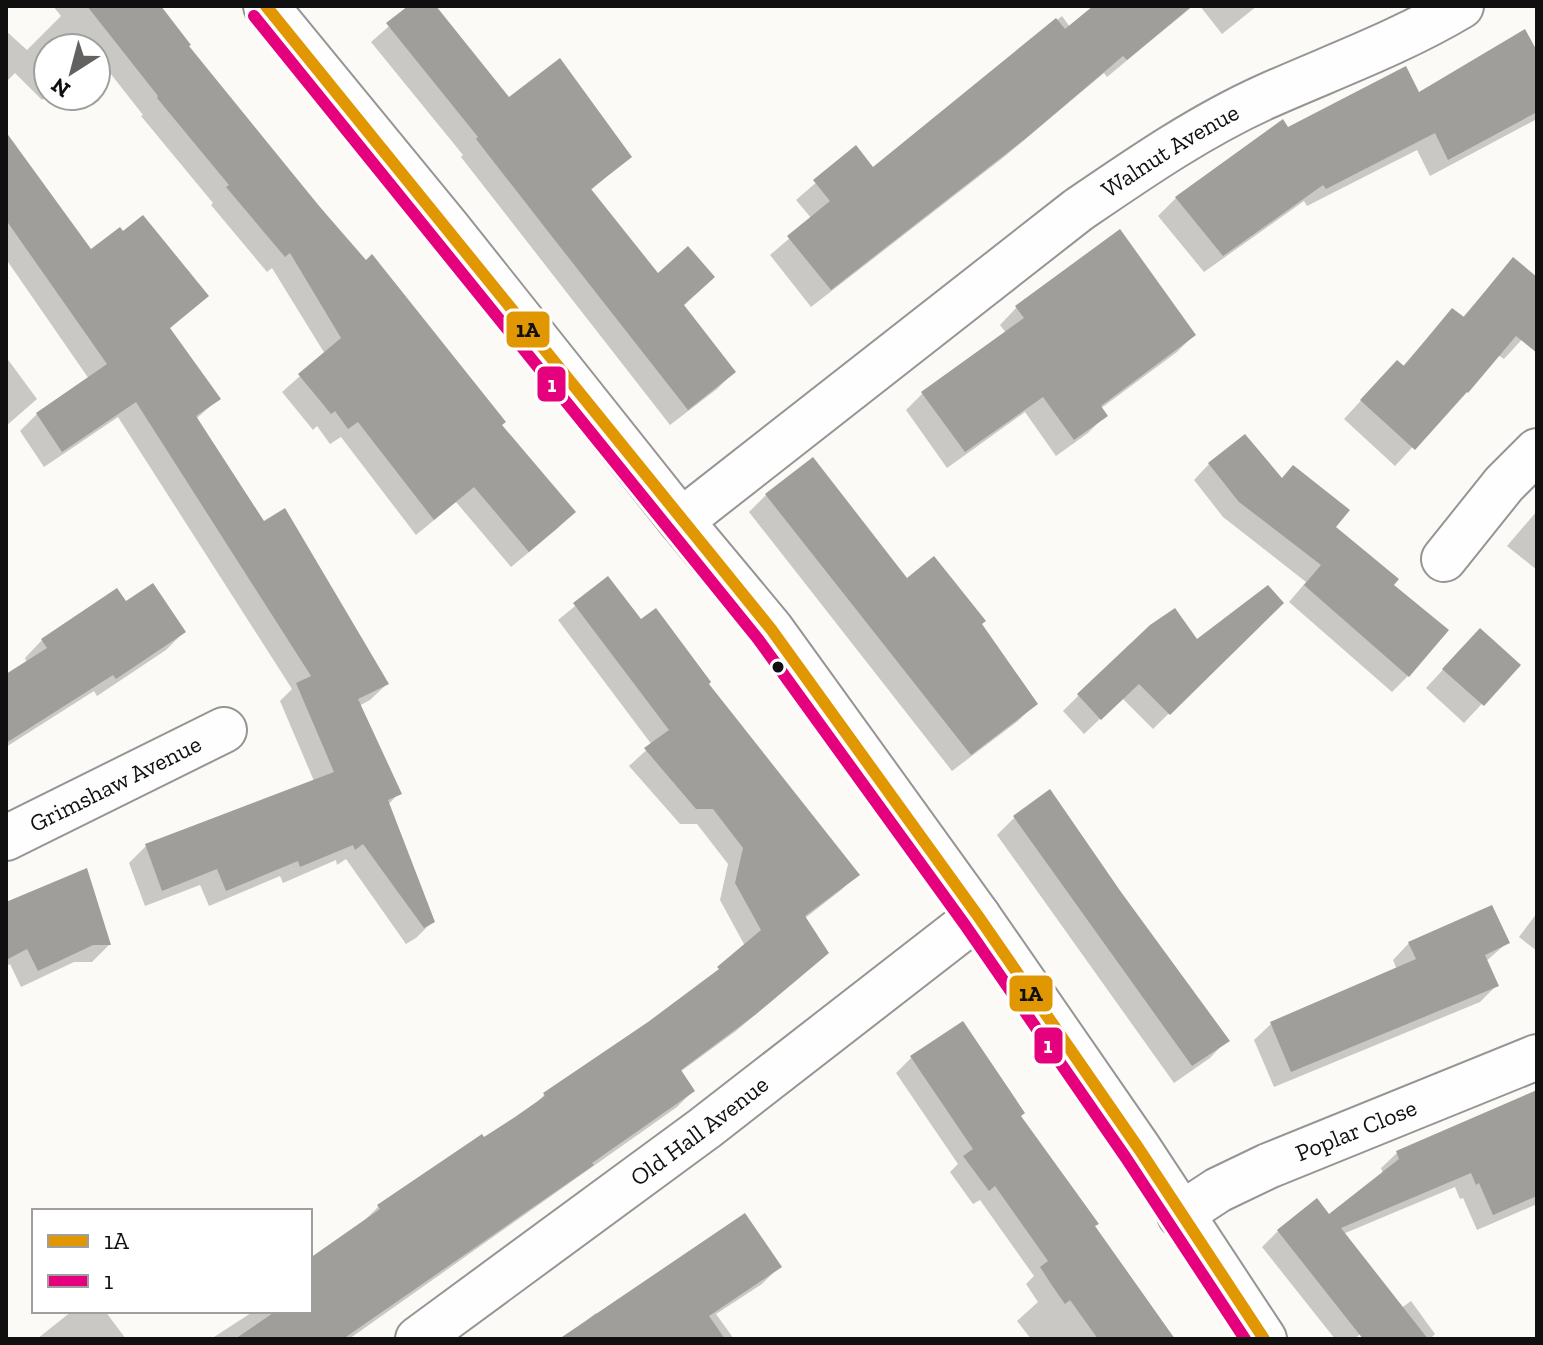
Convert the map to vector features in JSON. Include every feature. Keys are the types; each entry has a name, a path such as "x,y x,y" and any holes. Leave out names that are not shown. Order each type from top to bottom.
{"street":[{"path":"266,6 771,629 978,916 1139,1149 1264,1339"},
{"name":"Walnut Avenue","path":"681,521 1066,219 1146,164 1266,96 1381,48 1461,6"},
{"path":"1444,559 1504,484 1537,451"},
{"name":"Grimshaw Avenue","path":"6,838 224,730"},
{"name":"Old Hall Avenue","path":"418,1339 705,1128 978,916"},
{"name":"Poplar Close","path":"1180,1215 1218,1190 1268,1166 1537,1057"}],"building":[{"path":"87,6 161,6 189,46 319,206 366,260 372,254 506,422 502,425 576,512 529,552 474,487 434,520 358,422 348,429 335,411 331,414 298,374 341,338 290,253 285,257 226,187 229,185 157,98 112,38 112,32 108,32"},
{"path":"408,6 436,6 509,97 560,58 632,157 591,189 658,273 688,246 715,277 684,305 736,372 688,410 386,23"},
{"path":"1093,6 1192,6 1127,60 1123,56 1025,139 831,290 787,236 830,201 813,180 856,145 873,167 1056,18 1065,29"},
{"path":"1525,29 1537,51 1537,112 1448,160 1435,133 1326,189 1323,185 1223,256 1175,197 1283,119 1288,127 1406,66 1419,92"},
{"path":"6,132 91,249 120,227 123,231 143,215 209,296 170,328 221,399 196,416 264,521 285,508 389,684 358,699 402,794 388,800 435,922 424,928 363,844 355,850 353,845 300,867 298,861 226,891 217,869 162,891 145,844 334,772 296,683 311,676 136,402 62,452 36,413 107,364 6,220"},
{"path":"1120,229 1196,335 1101,406 1108,416 1074,440 1043,397 965,452 921,392 1024,318 1015,306"},
{"path":"1513,257 1537,277 1537,353 1516,336 1415,450 1360,400 1397,360 1404,366 1452,308 1464,317"},
{"path":"1245,434 1282,478 1293,465 1350,510 1336,527 1399,579 1394,585 1449,630 1409,677 1304,585 1321,565 1239,502 1208,463"},
{"path":"813,457 907,578 934,556 986,621 982,624 1038,704 971,755 765,494"},
{"path":"608,576 641,619 656,608 711,682 709,684 860,875 805,916 829,953 755,1015 681,1070 695,1091 343,1339 235,1339 273,1313 312,1313 312,1257 380,1209 377,1205 482,1134 484,1137 515,1117 545,1096 543,1093 648,1022 719,969 717,967 761,930 735,883 743,848 713,809 696,809 644,748 669,730 573,603"},
{"path":"153,583 186,632 116,679 113,675 6,743 6,674 47,648 41,639 117,588 126,601"},
{"path":"1268,585 1284,603 1170,715 1139,684 1101,720 1077,694 1150,625 1175,608 1197,639"},
{"path":"1480,628 1521,665 1484,706 1442,669"},
{"path":"1050,789 1230,1041 1192,1066 1013,816"},
{"path":"87,868 111,945 93,945 38,971 27,949 6,960 6,902"},
{"path":"1492,905 1510,943 1485,955 1499,986 1291,1072 1270,1022 1416,959 1408,942"},
{"path":"963,1021 1025,1113 1021,1116 1099,1224 1095,1226 1175,1339 1098,1339 1070,1300 1065,1304 1053,1287 1040,1267 1048,1261 995,1186 989,1191 963,1156 973,1149 910,1056"},
{"path":"1537,1090 1537,1196 1493,1215 1479,1183 1476,1185 1471,1173 1341,1228 1428,1339 1363,1339 1277,1230 1317,1198 1329,1214 1399,1159 1396,1151"},
{"path":"745,1213 782,1267 709,1316 725,1339 559,1339"}],"transit line":[{"name":"1A","path":"266,6 771,629 978,916 1139,1149 1264,1339"},
{"name":"1","path":"254,16 758,639 965,925 1126,1158 1245,1339"}]}
